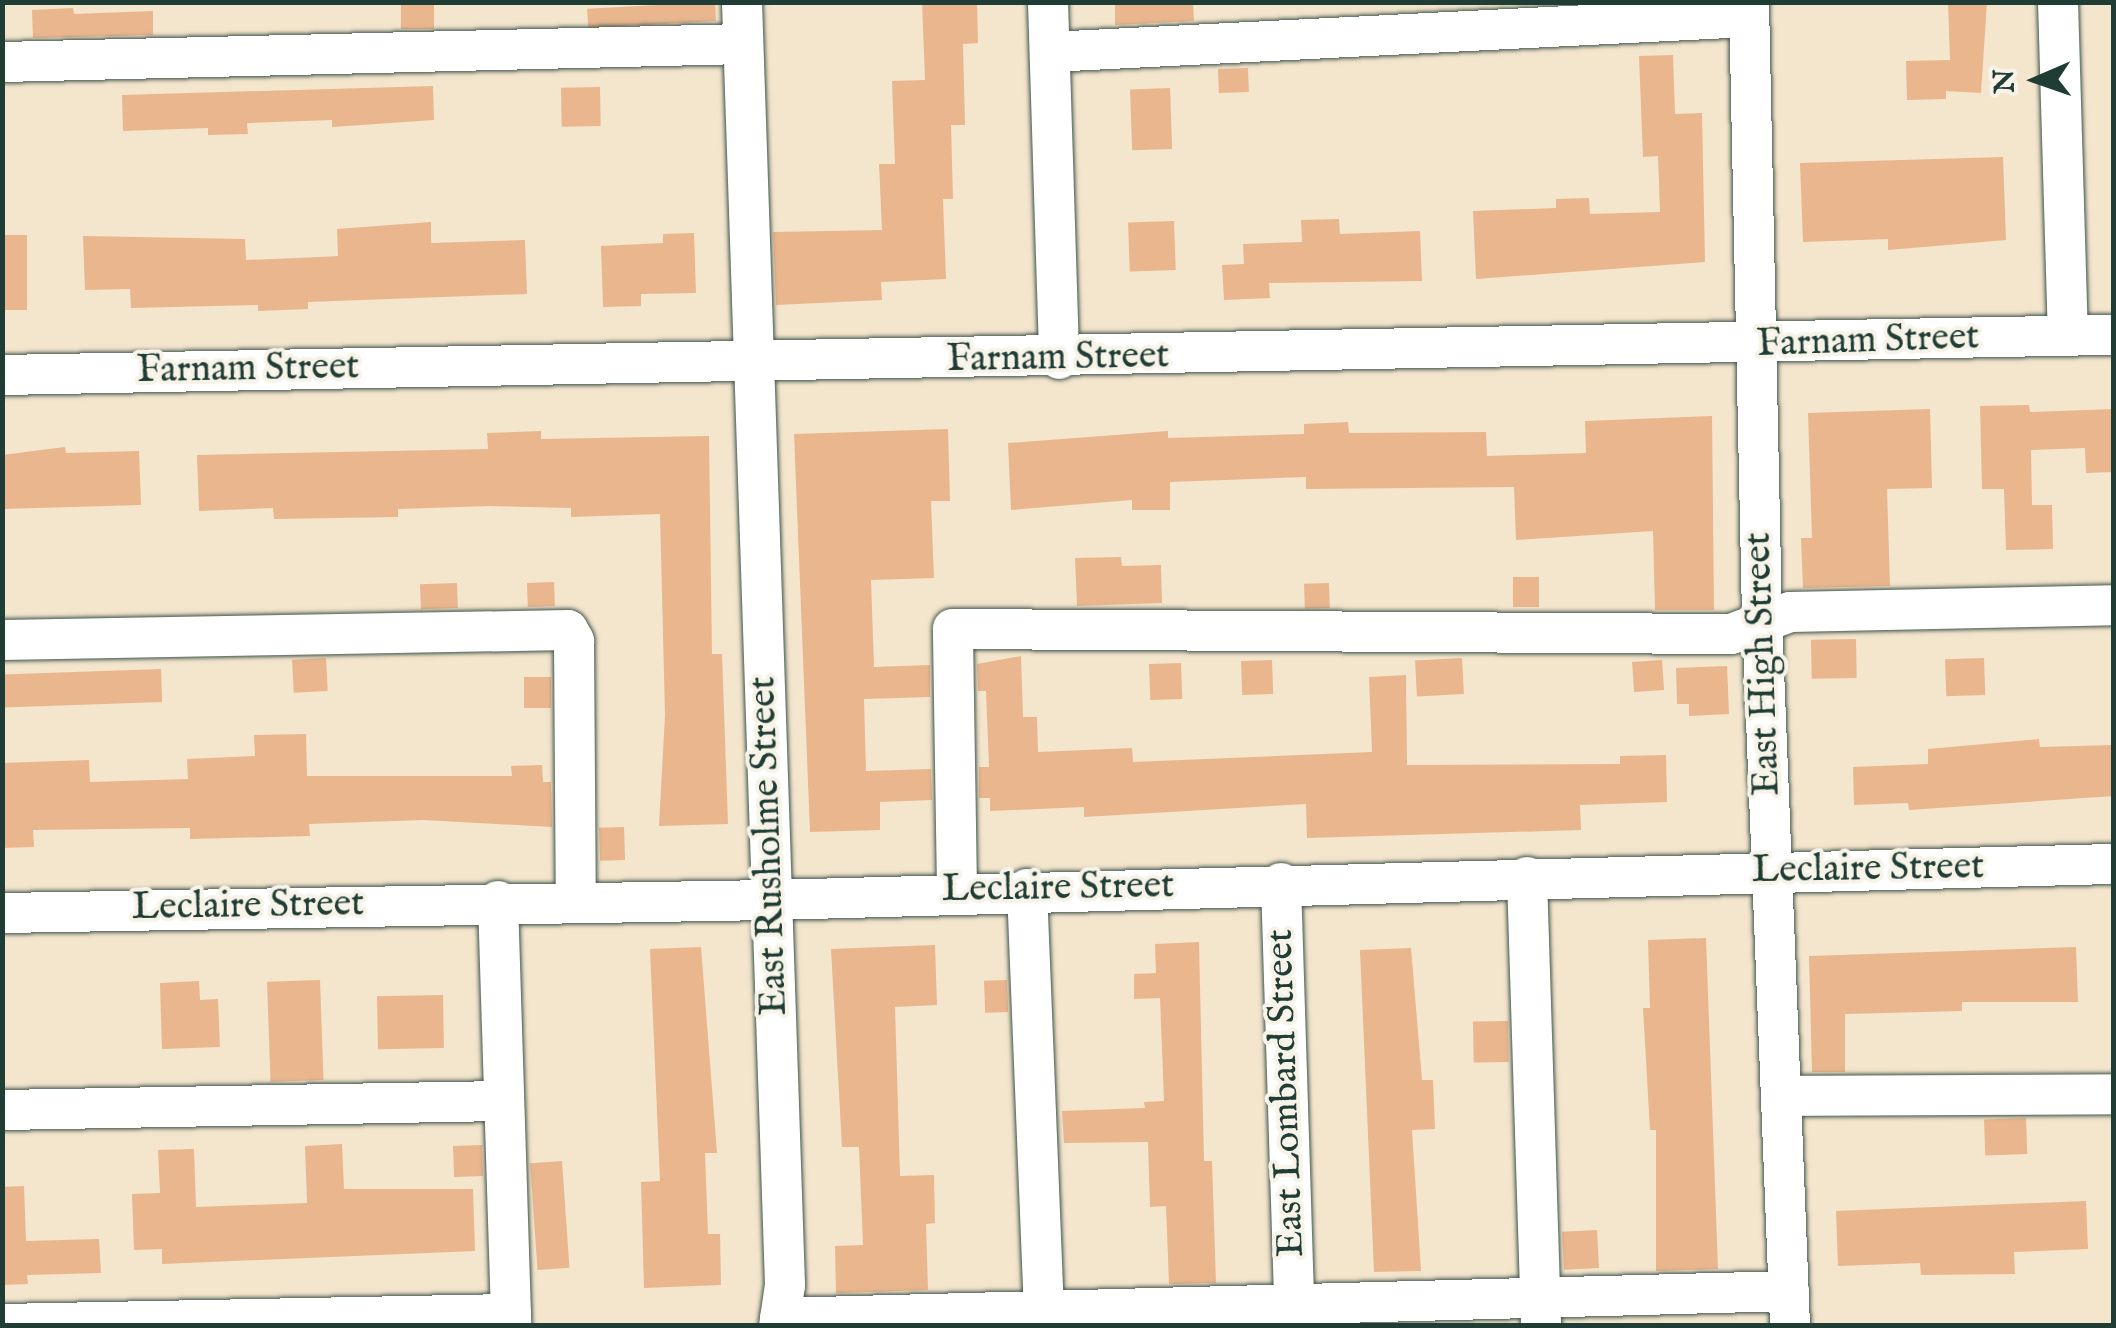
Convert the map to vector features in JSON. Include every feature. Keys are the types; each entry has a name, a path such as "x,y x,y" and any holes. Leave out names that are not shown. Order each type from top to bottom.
{"street":[{"name":"East Rusholme Street","path":"742,2 785,1285 780,1322"},
{"path":"1048,2 1058,359"},
{"path":"2058,2 2068,336"},
{"path":"1050,52 1749,10"},
{"name":"East High Street","path":"1749,10 1762,619 1789,1308"},
{"path":"2,62 744,44"},
{"name":"Farnam Street","path":"2,375 752,366 2114,335"},
{"path":"956,890 953,629 1730,634 1762,619 1790,612 2114,604"},
{"path":"2,640 568,630 574,640 576,899"},
{"name":"Leclaire Street","path":"2,913 576,899 772,900 956,890 2114,864"},
{"path":"1527,877 1541,1311"},
{"name":"East Lombard Street","path":"1281,883 1294,1303"},
{"path":"1027,889 1044,1307"},
{"path":"2,1324 511,1320 498,901"},
{"path":"1781,1096 2114,1094"},
{"path":"2,1110 503,1101"},
{"path":"780,1322 1044,1307 1294,1303 1541,1311 1789,1308"}],"building":[{"path":"401,2 434,2 434,29 401,29"},
{"path":"715,2 716,21 588,28 587,9"},
{"path":"922,2 977,2 978,43 963,44 965,125 951,125 953,199 943,199 946,279 881,282 882,300 776,305 773,232 882,230 879,164 895,164 892,81 925,80"},
{"path":"1115,2 1193,2 1194,21 1115,25"},
{"path":"1948,2 1987,2 1981,93 1946,91 1946,99 1907,100 1906,61 1950,60"},
{"path":"73,8 74,14 153,11 153,35 33,38 32,10"},
{"path":"1673,55 1675,114 1702,113 1705,262 1476,279 1473,211 1556,208 1556,199 1589,198 1590,214 1660,212 1658,156 1643,157 1639,56"},
{"path":"1248,68 1249,92 1219,93 1218,69"},
{"path":"433,86 434,120 332,127 332,120 247,123 248,134 208,135 208,128 123,131 122,95"},
{"path":"600,87 601,126 562,127 561,88"},
{"path":"1170,88 1172,149 1132,150 1130,89"},
{"path":"2003,157 2006,240 1888,250 1888,239 1803,242 1800,163"},
{"path":"1339,219 1340,234 1420,231 1422,281 1269,283 1270,298 1224,300 1222,265 1244,264 1243,244 1302,242 1301,220"},
{"path":"1174,221 1176,270 1130,272 1128,223"},
{"path":"431,222 431,243 525,240 527,294 308,302 308,309 258,311 258,305 131,308 130,289 85,290 83,236 245,239 246,260 338,256 337,229"},
{"path":"694,233 696,293 641,294 641,306 603,307 601,246 663,243 663,234"},
{"path":"2,235 27,235 27,310 2,310"},
{"path":"2029,405 2030,412 2114,409 2114,472 2086,473 2085,448 2031,450 2032,505 2052,505 2053,549 2006,550 2004,489 1982,489 1980,406"},
{"path":"1930,409 1932,488 1887,489 1890,586 1803,588 1801,538 1812,538 1808,413"},
{"path":"1712,416 1714,610 1655,610 1653,531 1516,540 1514,487 1306,489 1306,477 1170,482 1170,510 1132,510 1132,500 1011,510 1008,443 1168,431 1168,438 1304,434 1304,424 1348,422 1349,433 1486,432 1487,456 1586,453 1585,421"},
{"path":"948,429 950,501 931,501 934,578 871,580 874,667 930,665 930,697 864,699 866,771 931,769 932,800 880,802 880,830 810,832 794,434"},
{"path":"541,431 541,439 709,436 712,654 722,654 728,824 659,826 665,715 660,514 571,517 571,508 489,506 398,509 398,517 274,519 273,508 199,511 197,455 488,449 487,433"},
{"path":"65,447 66,453 139,451 141,505 2,509 2,455"},
{"path":"1121,557 1122,566 1161,565 1162,603 1077,606 1075,558"},
{"path":"1513,577 1539,577 1539,607 1513,607"},
{"path":"554,582 555,606 528,607 527,583"},
{"path":"457,583 458,608 421,609 420,584"},
{"path":"1329,583 1330,608 1305,609 1304,584"},
{"path":"1856,639 1857,678 1812,679 1811,640"},
{"path":"1021,656 1023,717 1037,717 1038,752 1132,748 1133,762 1372,752 1369,677 1406,675 1407,765 1620,764 1620,756 1666,755 1667,802 1580,805 1581,830 1307,838 1306,804 1084,817 1084,807 990,811 990,798 979,798 979,767 989,767 986,691 978,691 977,664"},
{"path":"326,658 328,691 294,693 292,660"},
{"path":"1462,658 1464,694 1417,696 1415,660"},
{"path":"1984,658 1985,695 1946,696 1945,659"},
{"path":"1272,660 1273,694 1242,695 1241,661"},
{"path":"1662,660 1664,690 1634,692 1632,662"},
{"path":"1181,663 1182,699 1150,700 1149,664"},
{"path":"1727,666 1729,714 1689,716 1689,704 1677,704 1676,668"},
{"path":"161,669 162,702 3,708 2,675"},
{"path":"524,677 551,677 551,708 524,708"},
{"path":"306,734 307,776 512,776 511,766 542,765 543,782 551,782 552,827 423,820 309,824 310,836 190,839 190,828 33,830 34,847 2,848 2,763 89,760 90,782 188,779 187,759 255,756 254,735"},
{"path":"2039,739 2040,747 2114,745 2114,796 1909,810 1908,803 1854,805 1853,767 1928,764 1928,749"},
{"path":"624,827 625,860 600,861 599,828"},
{"path":"1706,938 1718,1269 1656,1271 1656,1130 1650,1130 1643,1008 1650,1008 1648,940"},
{"path":"1199,942 1204,1161 1212,1161 1216,1283 1169,1284 1166,1206 1150,1207 1148,1142 1064,1143 1062,1111 1145,1108 1144,1102 1164,1101 1160,998 1134,999 1134,974 1156,973 1155,944"},
{"path":"935,945 937,1005 895,1007 900,1176 934,1175 935,1223 926,1224 928,1290 836,1293 835,1246 863,1245 859,1147 842,1147 831,949"},
{"path":"701,947 717,1153 705,1153 708,1234 720,1234 721,1285 644,1288 641,1182 660,1181 650,949"},
{"path":"2076,947 2078,1002 1962,1002 1962,1011 1845,1014 1845,1072 1812,1072 1809,956"},
{"path":"1411,948 1422,1080 1433,1080 1435,1129 1412,1130 1421,1271 1374,1272 1360,950"},
{"path":"320,980 323,1080 271,1082 267,982"},
{"path":"1007,980 1008,1012 985,1013 984,981"},
{"path":"199,981 200,1000 218,999 220,1047 162,1049 160,983"},
{"path":"443,995 444,1048 378,1049 377,996"},
{"path":"1508,1021 1509,1062 1474,1063 1473,1022"},
{"path":"2026,1118 2027,1154 1985,1155 1984,1119"},
{"path":"342,1144 344,1189 473,1189 475,1251 162,1264 162,1249 134,1250 132,1194 160,1193 158,1150 194,1149 196,1207 307,1203 305,1146"},
{"path":"482,1145 483,1176 454,1177 453,1146"},
{"path":"562,1161 569,1268 538,1270 530,1163"},
{"path":"24,1186 26,1241 99,1239 101,1273 27,1275 28,1284 2,1285 2,1187"},
{"path":"2086,1201 2088,1249 2014,1252 2015,1274 1921,1275 1920,1263 1838,1266 1836,1211"},
{"path":"1597,1230 1599,1268 1564,1270 1562,1232"}]}
